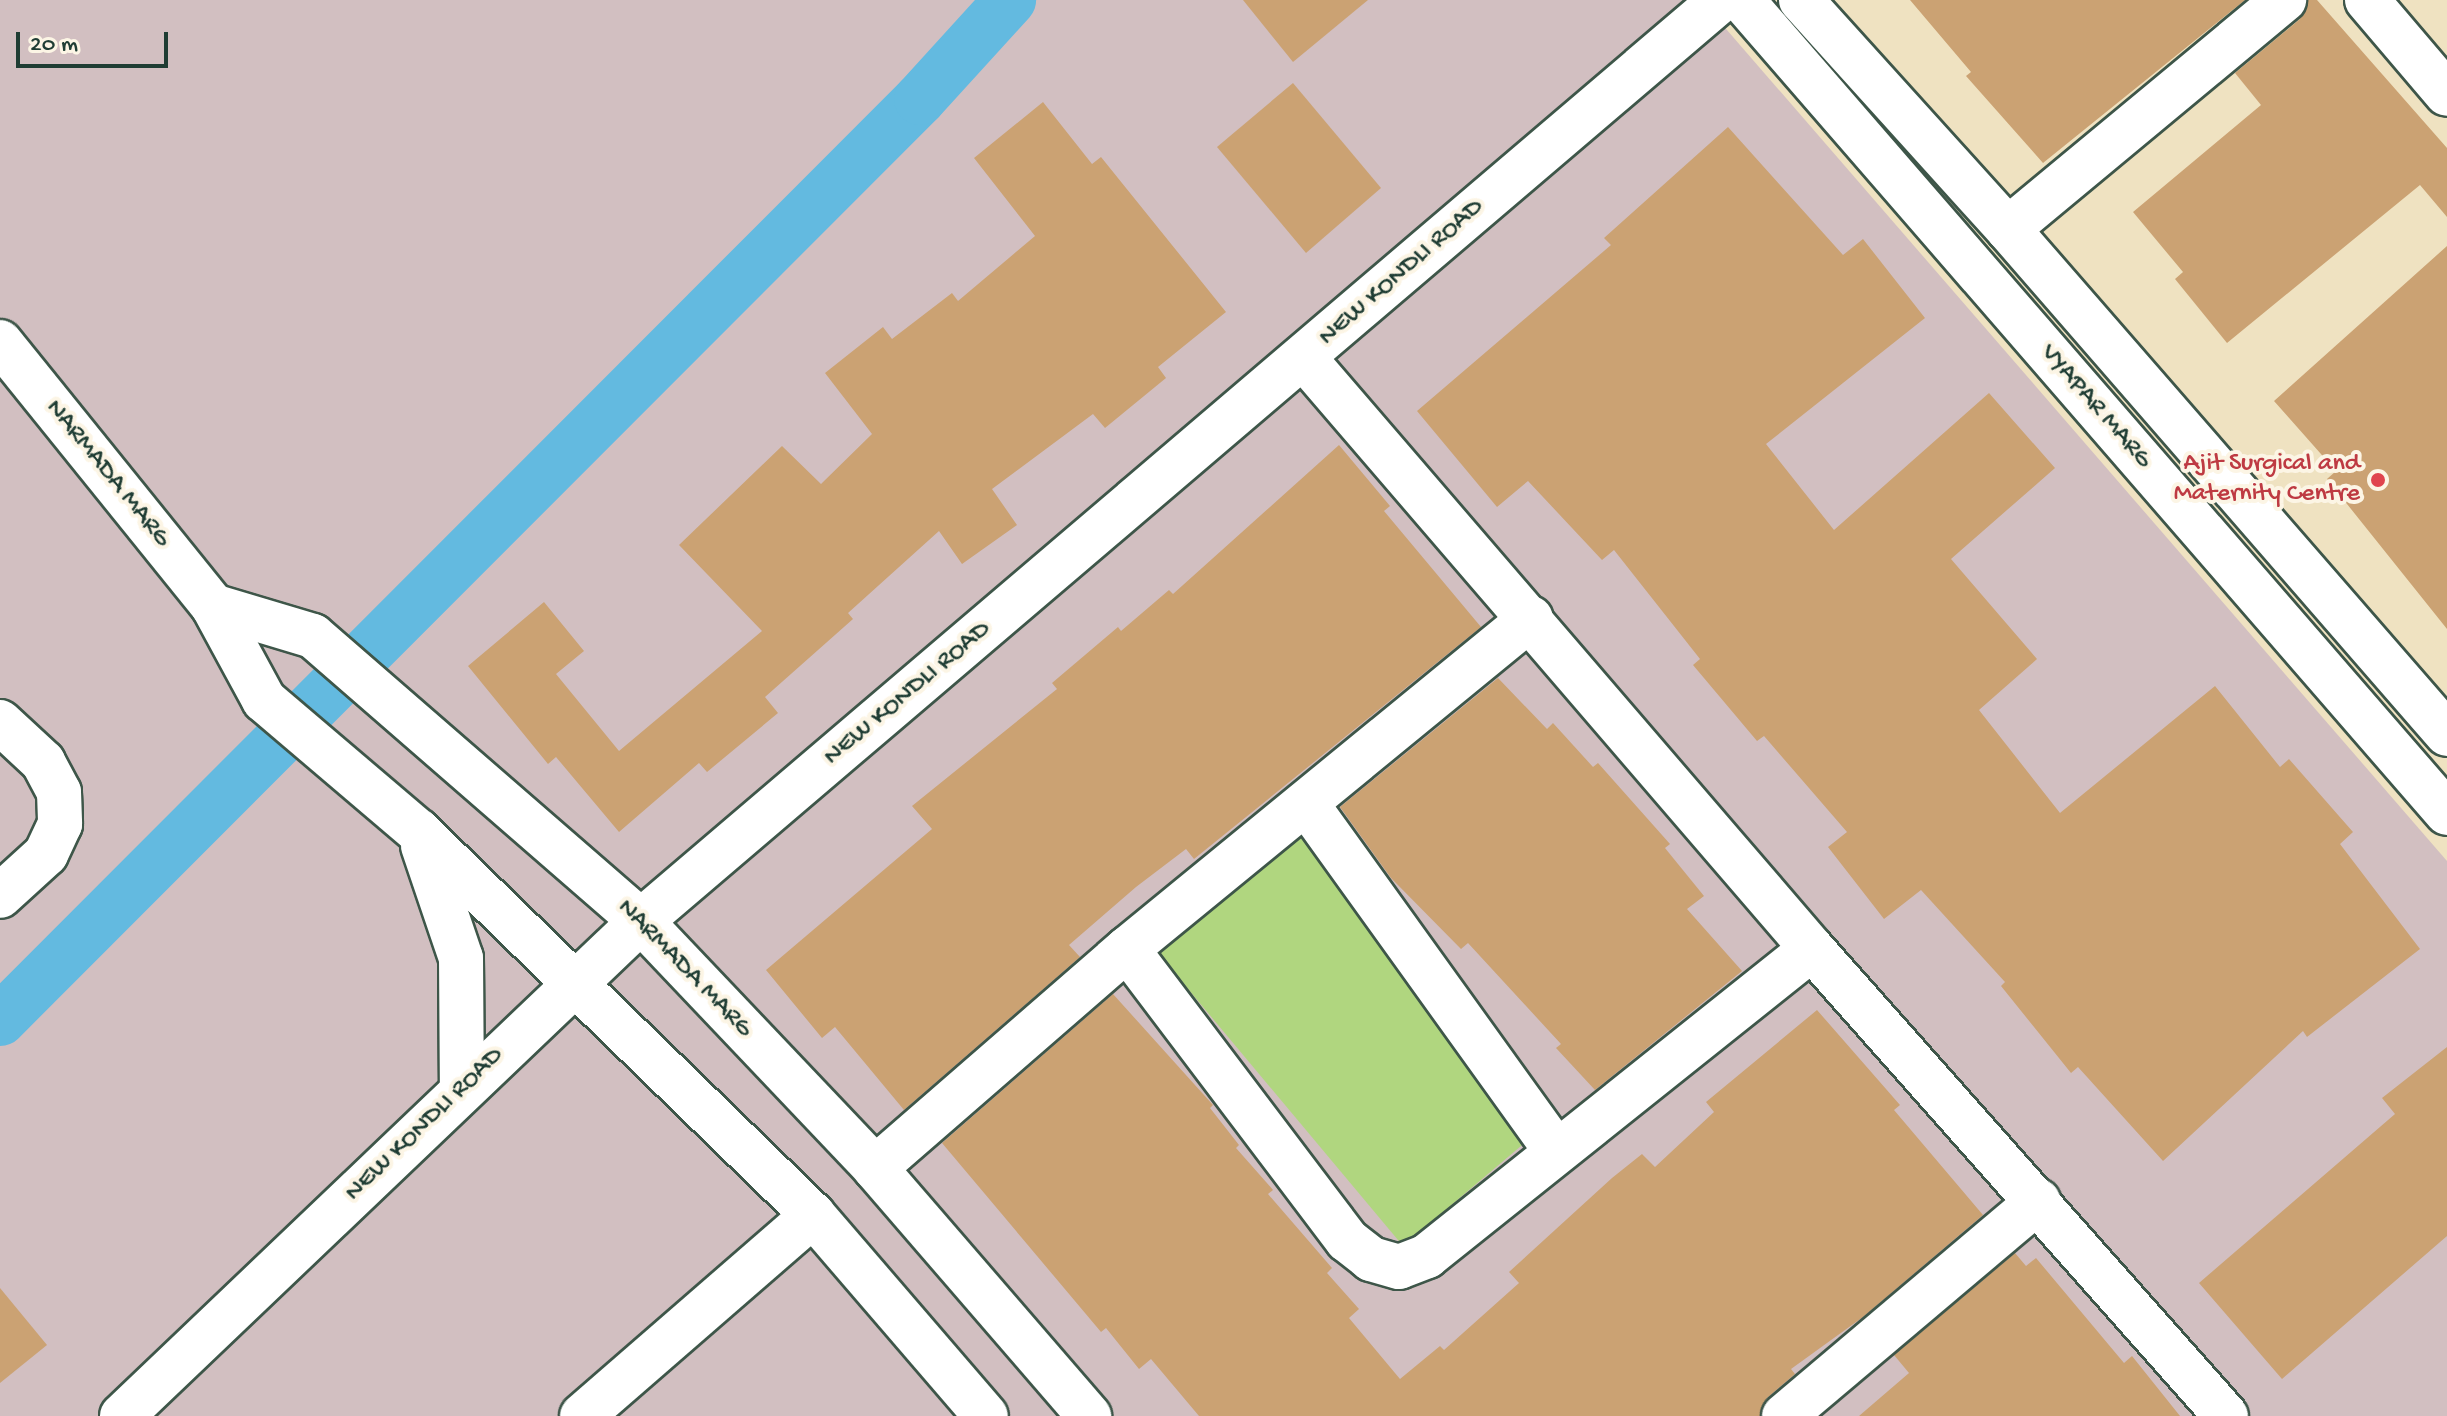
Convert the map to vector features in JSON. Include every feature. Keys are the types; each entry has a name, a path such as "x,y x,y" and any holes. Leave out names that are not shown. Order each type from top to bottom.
{"street":[{"name":"NEW KONDLI ROAD","path":"122,1416 641,921 1721,0"},
{"name":"VYAPAR MARG","path":"1742,0 2447,813"},
{"name":"VYAPAR MARG","path":"1801,0 2008,229 2447,734"},
{"path":"2008,229 2284,0"},
{"path":"2367,0 2447,94"},
{"name":"NARMADA MARG","path":"0,342 213,606 264,700 418,831 573,986 813,1215 986,1416"},
{"path":"1304,358 1531,618 1812,949 2226,1416"},
{"name":"NARMADA MARG","path":"213,606 313,636 399,707 641,921 875,1168 1089,1416"},
{"path":"875,1168 1127,949 1531,618"},
{"path":"0,722 43,762 59,792 60,824 46,854 0,896"},
{"path":"1306,803 1555,1149"},
{"path":"418,831 461,958 462,1089"},
{"path":"1127,949 1347,1240 1371,1259 1399,1267 1427,1256 1555,1149 1812,949"},
{"path":"1803,1410 2038,1201"},
{"path":"582,1416 813,1215"}],"shaded area":[{"path":"0,0 1701,0 2447,861 2447,1416 0,1416"}],"green space":[{"path":"1302,829 1548,1123 1403,1246 1157,952"}],"building":[{"path":"1243,0 1368,0 1293,62"},
{"path":"1910,0 2245,0 2043,163 1966,76 1971,72"},
{"path":"2308,0 2317,0 2447,148 2447,217 2420,185 2227,343 2175,279 2183,272 2133,212 2261,105 2235,73 2300,19"},
{"path":"1293,83 1381,188 1306,253 1217,147"},
{"path":"1043,102 1092,164 1101,157 1226,312 1158,367 1166,378 1105,428 1093,414 992,489 1017,525 962,564 939,531 848,613 853,619 765,697 778,713 707,772 699,763 619,832 556,757 548,764 468,666 544,602 584,651 556,674 619,751 762,631 679,545 782,446 821,484 872,434 825,373 883,327 892,339 952,293 958,301 1035,236 974,158"},
{"path":"1728,127 1843,255 1863,239 1925,318 1766,444 1834,530 1989,393 2055,468 1951,559 2037,659 1979,710 2060,813 2215,686 2280,767 2289,759 2353,832 2340,844 2420,949 2307,1037 2303,1031 2163,1161 2078,1067 2071,1073 2001,986 2005,982 1921,890 1884,919 1828,847 1847,832 1764,736 1757,741 1693,665 1700,659 1614,550 1602,560 1528,481 1497,507 1417,411 1611,245 1604,238"},
{"path":"2447,246 2447,629 2327,479 2336,471 2274,401"},
{"path":"1339,445 1390,506 1384,511 1481,627 1194,859 1186,849 1136,887 1069,945 1080,957 904,1110 835,1027 822,1038 766,970 932,829 912,806 1057,689 1052,683 1118,627 1121,631 1169,590 1173,594"},
{"path":"1498,678 1547,729 1553,723 1593,767 1598,763 1670,844 1665,848 1704,896 1687,909 1742,971 1595,1090 1556,1048 1561,1044 1468,943 1461,949 1391,878 1340,807"},
{"path":"1113,994 1213,1105 1210,1108 1239,1145 1236,1148 1273,1190 1268,1194 1332,1268 1327,1273 1359,1309 1349,1318 1400,1379 1440,1346 1444,1350 1519,1283 1509,1272 1612,1178 1642,1154 1655,1167 1714,1112 1706,1102 1817,1010 1900,1105 1894,1110 1983,1215 1863,1317 1791,1369 1795,1374 1767,1398 1760,1416 1199,1416 1151,1359 1139,1369 1106,1328 1101,1332 942,1143"},
{"path":"2447,1047 2447,1236 2282,1379 2199,1283 2395,1114 2382,1098"},
{"path":"2015,1253 2026,1266 2036,1258 2124,1363 2132,1356 2180,1416 1859,1416 1909,1373 1894,1355"},
{"path":"0,1288 47,1345 0,1383"}],"waterway":[{"path":"0,1020 920,99 1010,0"}],"place":[{"name":"Ajit Surgical and Maternity Centre","path":"2378,480"}]}
